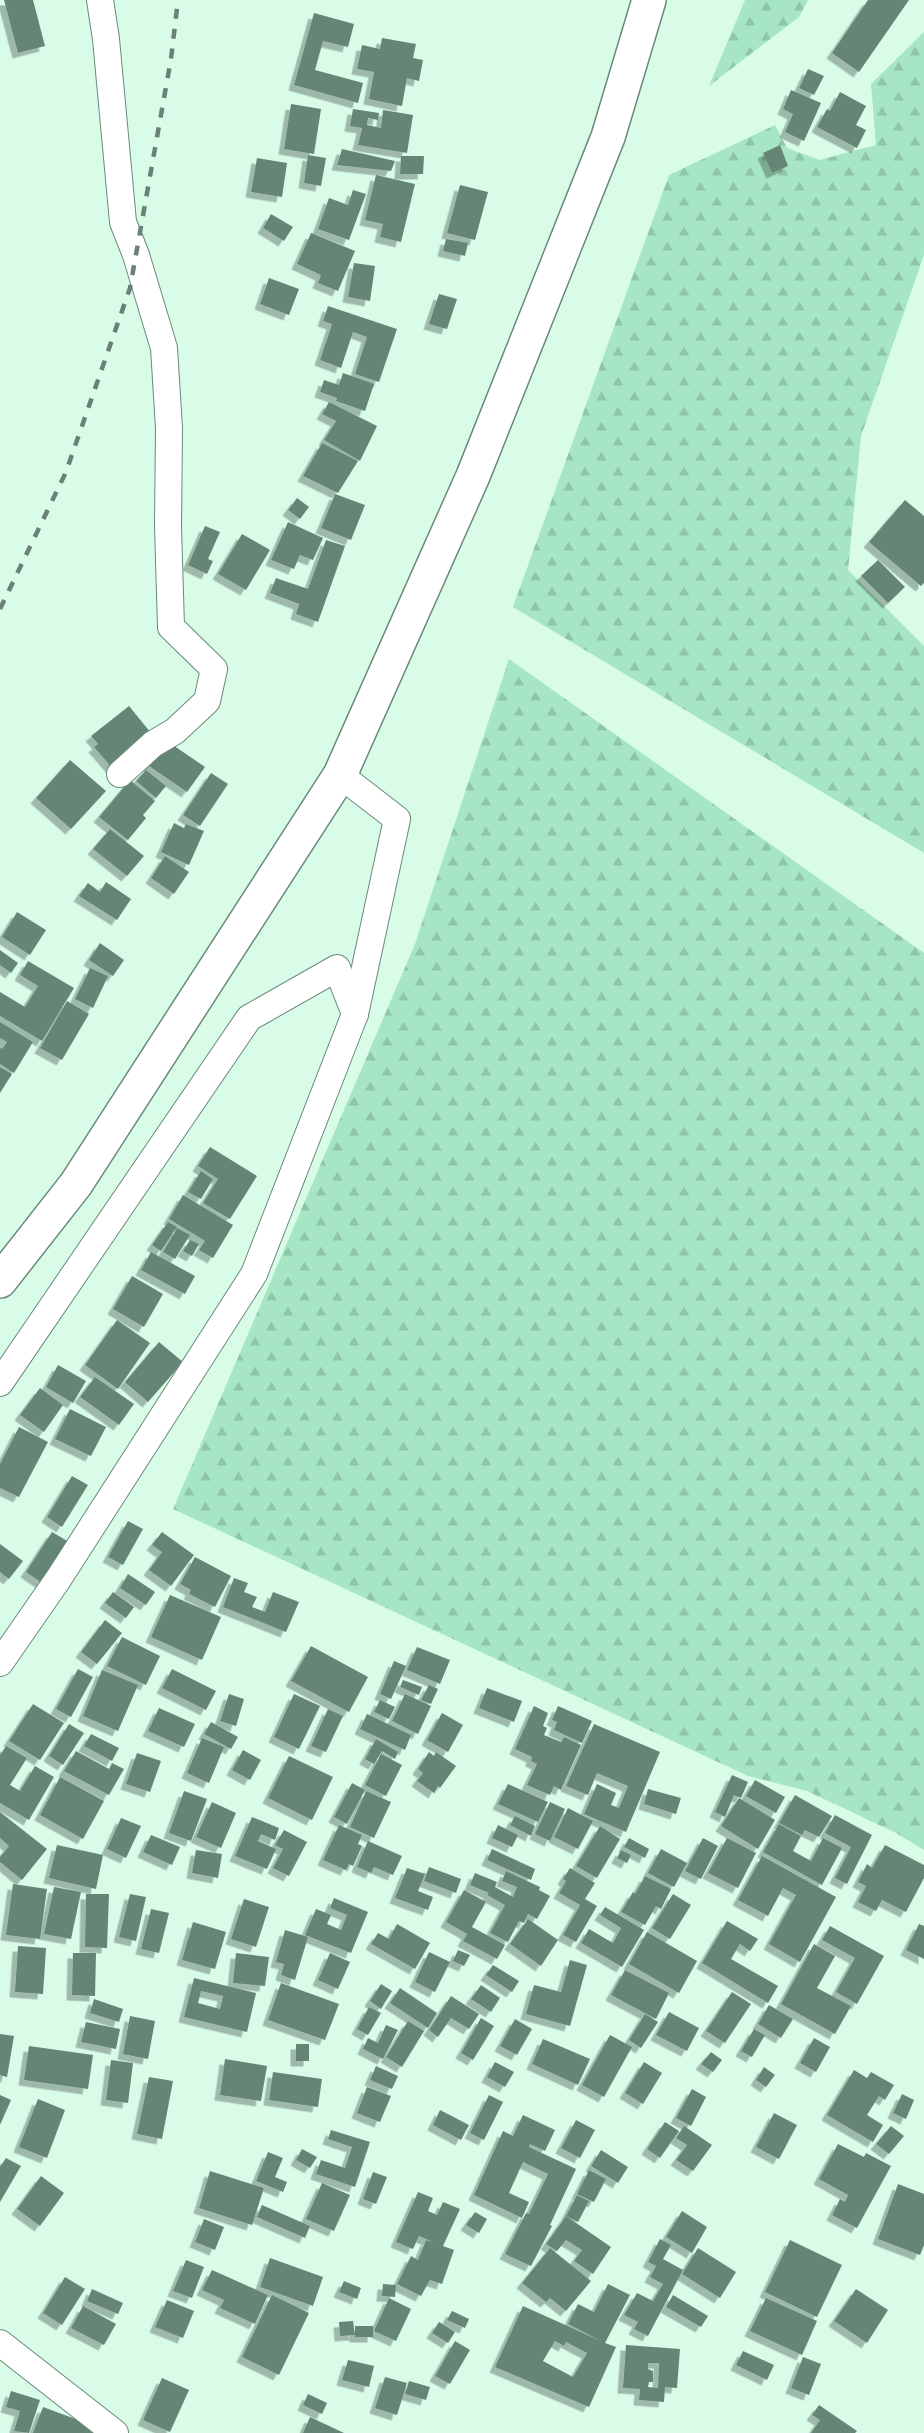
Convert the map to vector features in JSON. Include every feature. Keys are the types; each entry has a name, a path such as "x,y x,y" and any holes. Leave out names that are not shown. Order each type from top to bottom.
{"highway":[{"path":"0,1281 76,1184 340,775 482,454 608,137 649,0"}],"street":[{"path":"100,0 106,39 123,222 136,255 164,348 169,428 168,574 171,627 214,669 207,701 175,731 153,744 120,774"},
{"path":"0,1663 59,1578 254,1274 355,1014 397,819 340,775"},
{"path":"0,1383 249,1018 337,968 355,1014"},
{"path":"0,2343 115,2433"}],"green space":[{"path":"745,0 808,0 799,17 709,86"},
{"path":"924,32 924,255 861,436 848,570 924,646 924,853 513,607 669,175 775,125 787,148 819,160 876,145 871,84"},
{"path":"509,659 924,953 924,1850 896,1833 807,1791 748,1776 173,1509 415,944"}],"building":[{"path":"4,0 33,0 45,46 18,53"},
{"path":"868,0 909,0 859,72 832,53"},
{"path":"314,13 354,24 348,47 323,41 315,70 363,83 358,103 294,85"},
{"path":"382,38 416,44 413,58 423,60 419,81 407,78 402,106 369,99 374,72 357,69 362,45 380,49"},
{"path":"808,69 824,76 814,95 799,88"},
{"path":"791,90 821,103 804,141 785,132 793,114 783,109"},
{"path":"840,92 866,106 856,125 866,130 857,148 817,127 827,109 830,111"},
{"path":"291,104 321,109 314,154 284,149"},
{"path":"353,109 379,113 378,120 368,118 367,125 381,128 383,110 413,115 407,153 358,145 362,128 350,126"},
{"path":"780,145 788,166 772,173 763,153"},
{"path":"342,149 395,161 391,171 337,165"},
{"path":"308,155 326,158 321,186 304,183"},
{"path":"401,156 424,156 423,174 400,174"},
{"path":"257,158 287,163 282,197 251,192"},
{"path":"376,175 415,184 401,242 380,237 383,224 365,220"},
{"path":"460,185 488,192 475,240 447,233"},
{"path":"353,190 366,194 349,240 318,229 329,198 348,205"},
{"path":"271,214 293,227 284,241 263,228"},
{"path":"311,233 355,251 338,291 318,283 321,275 297,264"},
{"path":"446,239 468,243 465,256 443,251"},
{"path":"354,263 375,266 370,301 348,297"},
{"path":"269,278 299,289 289,315 260,304"},
{"path":"439,294 457,299 447,329 429,324"},
{"path":"328,306 397,329 379,382 355,374 367,337 353,332 341,368 320,360 332,324 323,321"},
{"path":"343,373 374,384 365,411 336,401 337,398 320,392 324,380 339,385"},
{"path":"329,402 377,426 360,461 324,440 336,421 322,414"},
{"path":"322,443 358,461 338,493 303,476"},
{"path":"335,494 365,505 351,540 321,528"},
{"path":"297,498 309,507 300,519 288,510"},
{"path":"905,500 924,516 924,583 921,586 869,542"},
{"path":"288,522 323,538 313,560 300,555 294,569 271,560"},
{"path":"205,526 220,532 208,559 213,561 207,574 188,565"},
{"path":"242,534 270,550 246,590 218,574"},
{"path":"326,540 345,546 318,622 296,614 299,604 270,593 276,578 308,589"},
{"path":"878,560 905,587 888,603 861,576"},
{"path":"129,706 151,733 114,770 94,747 98,744 91,736"},
{"path":"167,741 205,767 187,792 149,766"},
{"path":"70,760 106,791 71,829 36,798"},
{"path":"146,770 166,786 156,798 136,781"},
{"path":"211,773 228,784 200,826 183,815"},
{"path":"130,780 155,801 143,815 146,818 128,840 99,817"},
{"path":"174,823 184,828 186,824 204,831 189,865 161,852"},
{"path":"110,829 144,856 127,876 93,849"},
{"path":"165,856 189,872 174,894 151,878"},
{"path":"106,882 131,899 117,920 79,896 88,883 100,892"},
{"path":"17,912 46,930 30,955 2,937"},
{"path":"100,943 124,960 113,976 89,960"},
{"path":"0,950 18,963 11,973 0,965"},
{"path":"28,961 74,988 42,1041 0,1016 0,992 25,1007 38,986 20,975"},
{"path":"90,968 108,976 93,1008 75,999"},
{"path":"67,1001 89,1014 62,1060 40,1048"},
{"path":"0,1022 33,1042 14,1073 0,1064 0,1047 2,1049 7,1042 0,1038"},
{"path":"0,1067 12,1074 0,1093"},
{"path":"210,1147 257,1176 230,1219 203,1203 218,1179 198,1166"},
{"path":"201,1171 213,1179 201,1199 188,1192"},
{"path":"183,1195 233,1225 213,1258 199,1250 205,1241 169,1219"},
{"path":"168,1222 177,1227 161,1251 152,1245"},
{"path":"177,1228 190,1235 175,1259 163,1252"},
{"path":"190,1240 199,1244 192,1256 183,1251"},
{"path":"151,1252 195,1276 185,1294 141,1270"},
{"path":"132,1276 163,1294 144,1327 113,1309"},
{"path":"117,1320 150,1343 118,1389 85,1365"},
{"path":"159,1342 183,1362 148,1402 125,1382"},
{"path":"58,1365 86,1381 73,1403 46,1387"},
{"path":"95,1377 134,1404 119,1425 80,1397"},
{"path":"40,1388 63,1405 44,1432 20,1415"},
{"path":"70,1409 106,1427 91,1456 55,1439"},
{"path":"19,1427 48,1442 19,1497 0,1488 0,1464"},
{"path":"72,1476 88,1485 62,1527 47,1517"},
{"path":"128,1521 143,1529 123,1565 108,1557"},
{"path":"52,1532 69,1542 42,1583 26,1572"},
{"path":"162,1532 194,1555 171,1586 149,1570 162,1552 152,1545"},
{"path":"0,1544 23,1561 9,1579 0,1572"},
{"path":"195,1557 231,1576 215,1607 189,1594 191,1590 180,1584"},
{"path":"128,1574 155,1592 146,1605 120,1588"},
{"path":"234,1578 248,1583 244,1592 257,1597 252,1607 265,1612 273,1592 299,1602 286,1632 223,1607"},
{"path":"113,1592 134,1607 126,1618 105,1603"},
{"path":"170,1595 221,1617 202,1660 151,1637"},
{"path":"105,1620 122,1633 97,1664 81,1652"},
{"path":"122,1637 160,1656 146,1685 107,1666"},
{"path":"311,1646 368,1677 349,1712 291,1681"},
{"path":"417,1647 450,1660 440,1684 407,1670"},
{"path":"394,1661 406,1666 391,1699 380,1694"},
{"path":"78,1669 93,1677 71,1717 56,1709"},
{"path":"172,1669 216,1691 206,1710 162,1688"},
{"path":"102,1670 138,1685 118,1731 83,1716"},
{"path":"403,1680 422,1687 419,1695 400,1687"},
{"path":"429,1685 438,1689 431,1704 421,1700"},
{"path":"487,1688 522,1701 514,1722 479,1708"},
{"path":"229,1694 244,1699 236,1726 220,1721"},
{"path":"294,1694 320,1706 299,1749 274,1737"},
{"path":"405,1694 431,1706 418,1734 392,1721"},
{"path":"380,1700 395,1707 389,1719 374,1712"},
{"path":"33,1704 64,1723 40,1760 9,1741"},
{"path":"534,1706 548,1713 543,1726 547,1728 544,1735 561,1742 564,1737 581,1745 561,1790 554,1786 550,1795 527,1785 537,1764 531,1761 532,1757 515,1749"},
{"path":"558,1706 592,1721 582,1743 554,1730 557,1722 552,1720"},
{"path":"159,1708 195,1724 184,1747 148,1731"},
{"path":"328,1709 343,1716 326,1752 311,1746"},
{"path":"442,1713 463,1725 448,1752 427,1740"},
{"path":"367,1714 411,1735 405,1750 360,1729"},
{"path":"211,1722 238,1737 231,1749 204,1734"},
{"path":"69,1724 84,1733 63,1765 49,1756"},
{"path":"594,1724 660,1752 626,1832 584,1814 597,1784 616,1793 611,1805 619,1808 628,1786 597,1773 588,1795 566,1786"},
{"path":"91,1734 119,1748 112,1761 84,1746"},
{"path":"202,1738 224,1747 209,1783 187,1773"},
{"path":"376,1739 398,1752 395,1759 382,1751 374,1764 365,1759"},
{"path":"6,1746 27,1758 10,1785 20,1791 35,1766 54,1777 29,1820 0,1803 0,1755"},
{"path":"243,1750 261,1760 250,1780 232,1770"},
{"path":"76,1751 109,1769 112,1763 124,1769 109,1795 64,1771"},
{"path":"429,1752 434,1756 436,1752 456,1766 434,1793 417,1781 423,1773 418,1769"},
{"path":"137,1753 161,1761 150,1792 126,1784"},
{"path":"381,1754 402,1765 386,1796 365,1785"},
{"path":"289,1756 333,1777 312,1820 268,1798"},
{"path":"732,1775 748,1782 741,1798 734,1795 725,1817 715,1812"},
{"path":"60,1777 104,1801 83,1839 40,1815"},
{"path":"755,1780 785,1797 776,1813 746,1796"},
{"path":"352,1783 365,1790 347,1824 334,1817"},
{"path":"508,1784 548,1802 538,1822 498,1804"},
{"path":"648,1789 681,1798 676,1814 644,1804"},
{"path":"184,1791 207,1799 191,1841 169,1833"},
{"path":"366,1791 391,1802 374,1838 350,1827"},
{"path":"795,1795 832,1816 819,1837 805,1830 802,1835 779,1823"},
{"path":"739,1798 775,1820 758,1849 721,1826"},
{"path":"212,1802 236,1813 221,1848 196,1837"},
{"path":"550,1802 565,1809 550,1841 535,1834"},
{"path":"568,1808 593,1821 578,1849 554,1837"},
{"path":"0,1812 47,1849 22,1880 0,1862 0,1857 9,1846 0,1838"},
{"path":"835,1815 872,1835 847,1884 835,1878 851,1847 825,1833"},
{"path":"515,1816 535,1826 531,1836 510,1825"},
{"path":"252,1817 279,1828 275,1840 261,1834 258,1841 276,1849 267,1869 235,1856"},
{"path":"121,1818 141,1826 126,1858 107,1849"},
{"path":"779,1824 801,1836 793,1851 811,1861 823,1838 842,1848 822,1885 763,1852"},
{"path":"339,1825 362,1835 358,1844 362,1846 353,1866 349,1864 346,1870 323,1860"},
{"path":"498,1825 518,1835 512,1847 492,1838"},
{"path":"600,1826 620,1839 597,1878 576,1866"},
{"path":"284,1830 307,1842 289,1876 273,1868 283,1849 275,1845"},
{"path":"151,1835 180,1847 172,1865 143,1852"},
{"path":"629,1838 649,1849 645,1858 624,1847"},
{"path":"703,1838 718,1846 701,1879 685,1871"},
{"path":"727,1838 756,1853 738,1888 708,1873"},
{"path":"368,1841 402,1856 393,1875 374,1867 371,1873 357,1867"},
{"path":"57,1845 103,1855 96,1889 49,1878"},
{"path":"885,1845 924,1865 924,1878 906,1912 882,1900 876,1911 858,1902 866,1886 858,1882 867,1864 872,1868"},
{"path":"492,1849 535,1869 531,1880 487,1860"},
{"path":"661,1849 687,1863 674,1887 648,1873"},
{"path":"196,1850 222,1854 218,1878 192,1873"},
{"path":"621,1850 631,1855 627,1863 617,1858"},
{"path":"762,1856 836,1897 800,1962 769,1944 796,1895 783,1888 768,1916 738,1900"},
{"path":"429,1867 461,1879 456,1893 424,1881"},
{"path":"407,1868 425,1874 418,1891 433,1897 428,1910 395,1898"},
{"path":"570,1868 595,1883 585,1899 597,1906 576,1942 563,1935 580,1905 559,1893 566,1881 563,1879"},
{"path":"506,1871 540,1887 539,1890 550,1896 537,1919 528,1914 524,1923 519,1921 508,1942 490,1933 505,1905 487,1895 489,1893 470,1885 475,1873 497,1882 495,1887 513,1897 517,1887 502,1881"},
{"path":"645,1876 671,1889 661,1909 656,1906 645,1925 621,1912"},
{"path":"13,1884 47,1889 40,1939 6,1935"},
{"path":"54,1887 81,1892 71,1939 44,1934"},
{"path":"464,1890 486,1902 472,1927 505,1945 497,1959 463,1941 467,1934 446,1922"},
{"path":"86,1894 109,1894 107,1948 85,1947"},
{"path":"130,1894 146,1897 136,1941 119,1937"},
{"path":"673,1894 691,1905 670,1939 652,1928"},
{"path":"334,1898 368,1912 351,1953 305,1935 316,1909 331,1915 327,1924 341,1930 347,1915 330,1908"},
{"path":"244,1899 269,1907 256,1947 231,1939"},
{"path":"605,1907 644,1930 622,1967 581,1943 589,1929 613,1943 621,1928 600,1915"},
{"path":"151,1909 169,1913 159,1953 141,1949"},
{"path":"528,1919 558,1940 541,1966 510,1944"},
{"path":"727,1921 758,1939 750,1951 740,1944 731,1959 778,1986 768,2003 702,1963"},
{"path":"193,1922 226,1932 215,1969 182,1960"},
{"path":"397,1924 430,1943 415,1969 371,1944 378,1933 389,1939"},
{"path":"919,1924 924,1926 924,1959 906,1950"},
{"path":"830,1926 884,1956 857,2004 836,1992 855,1958 822,1940"},
{"path":"285,1930 308,1937 295,1980 281,1975 284,1964 276,1962"},
{"path":"647,1932 697,1961 679,1993 629,1964"},
{"path":"814,1944 835,1956 817,1988 851,2006 835,2034 781,2004"},
{"path":"18,1946 46,1948 43,1994 15,1992"},
{"path":"458,1950 470,1955 464,1966 453,1961"},
{"path":"429,1952 450,1962 435,1992 415,1982"},
{"path":"73,1953 96,1953 95,1996 72,1995"},
{"path":"236,1953 269,1957 265,1986 233,1983"},
{"path":"330,1953 350,1962 338,1989 318,1980"},
{"path":"570,1960 587,1965 570,2026 526,2014 534,1985 561,1992"},
{"path":"493,1965 519,1981 512,1992 486,1975"},
{"path":"625,1970 669,1993 656,2019 611,1995"},
{"path":"194,1978 256,1993 247,2032 184,2017","holes":["201,1991 223,1996 220,2009 198,2003"]},
{"path":"281,1983 339,2004 325,2040 268,2020"},
{"path":"381,1984 392,1991 381,2009 370,2001"},
{"path":"481,1985 500,1998 491,2012 471,1999"},
{"path":"400,1988 437,2013 428,2028 390,2003"},
{"path":"732,1992 751,2004 725,2043 706,2031"},
{"path":"451,1996 479,2014 469,2029 451,2018 438,2037 429,2030"},
{"path":"94,1999 123,2009 119,2022 90,2013"},
{"path":"769,2005 793,2019 781,2038 758,2024"},
{"path":"369,2007 381,2013 368,2035 357,2029"},
{"path":"669,2012 699,2028 687,2051 656,2035"},
{"path":"645,2014 658,2022 641,2048 629,2040"},
{"path":"130,2016 155,2021 148,2059 123,2054"},
{"path":"481,2018 494,2026 473,2060 461,2053"},
{"path":"515,2019 532,2029 517,2055 500,2046"},
{"path":"408,2021 424,2031 402,2067 386,2057"},
{"path":"86,2022 120,2029 116,2049 81,2042"},
{"path":"386,2025 398,2030 383,2059 363,2049 368,2038 378,2043"},
{"path":"754,2029 765,2035 752,2057 741,2051"},
{"path":"0,2034 14,2036 7,2077 0,2075"},
{"path":"610,2035 632,2047 604,2097 582,2085"},
{"path":"814,2038 830,2047 816,2072 800,2063"},
{"path":"543,2039 590,2059 578,2085 532,2064"},
{"path":"296,2044 309,2044 309,2061 296,2061"},
{"path":"29,2046 93,2055 88,2089 24,2080"},
{"path":"711,2052 722,2060 713,2072 701,2064"},
{"path":"225,2059 267,2066 261,2101 220,2095"},
{"path":"111,2060 133,2063 128,2103 106,2100"},
{"path":"495,2062 514,2072 505,2087 487,2077"},
{"path":"644,2062 662,2073 643,2104 625,2093"},
{"path":"376,2066 398,2076 392,2089 370,2080"},
{"path":"764,2067 775,2075 766,2087 756,2080"},
{"path":"854,2070 867,2078 871,2072 894,2085 885,2100 879,2096 867,2115 883,2125 873,2142 827,2115"},
{"path":"273,2072 322,2079 318,2107 269,2100"},
{"path":"149,2077 173,2081 162,2139 137,2134"},
{"path":"367,2087 391,2096 380,2122 357,2113"},
{"path":"692,2089 706,2097 691,2126 676,2118"},
{"path":"902,2094 914,2100 906,2119 893,2113"},
{"path":"0,2095 11,2100 0,2125"},
{"path":"489,2095 503,2102 484,2140 470,2133"},
{"path":"38,2099 65,2110 47,2158 19,2147"},
{"path":"440,2110 469,2125 461,2140 433,2125"},
{"path":"774,2113 797,2125 779,2159 756,2147"},
{"path":"523,2115 555,2130 545,2151 530,2144 529,2147 576,2169 550,2225 552,2226 531,2266 505,2254 526,2213 529,2214 548,2174 523,2162 509,2193 529,2202 522,2218 474,2195 503,2131 513,2136"},
{"path":"576,2120 595,2130 580,2158 561,2148"},
{"path":"665,2122 679,2131 660,2158 647,2149"},
{"path":"684,2126 712,2145 693,2171 676,2160 687,2145 676,2138"},
{"path":"891,2126 904,2136 889,2154 876,2144"},
{"path":"331,2130 370,2142 355,2187 316,2174 321,2160 345,2168 352,2147 328,2139"},
{"path":"838,2144 864,2157 866,2153 891,2166 857,2228 832,2215 840,2199 845,2202 848,2195 819,2179"},
{"path":"302,2149 317,2157 310,2168 296,2160"},
{"path":"601,2150 628,2167 618,2183 591,2166"},
{"path":"268,2152 283,2158 275,2177 287,2182 283,2192 256,2181"},
{"path":"6,2158 21,2166 0,2202 0,2167"},
{"path":"589,2170 606,2179 594,2202 577,2194"},
{"path":"210,2171 264,2188 252,2225 199,2208"},
{"path":"373,2172 387,2177 376,2204 363,2199"},
{"path":"41,2176 64,2193 40,2226 17,2209"},
{"path":"322,2183 350,2195 334,2231 306,2219"},
{"path":"898,2184 924,2194 924,2245 920,2255 878,2239"},
{"path":"418,2192 433,2198 428,2211 437,2215 443,2202 460,2209 443,2246 454,2250 442,2284 430,2280 421,2296 397,2284 411,2256 418,2260 426,2240 433,2242 419,2236 413,2249 396,2242"},
{"path":"577,2195 589,2201 578,2222 566,2216"},
{"path":"262,2205 310,2226 305,2238 257,2217"},
{"path":"682,2211 707,2227 692,2253 666,2237"},
{"path":"475,2212 487,2219 479,2233 466,2225"},
{"path":"566,2216 611,2247 593,2274 574,2261 582,2250 566,2240 557,2251 546,2244"},
{"path":"204,2219 224,2227 215,2250 195,2242"},
{"path":"660,2239 671,2245 663,2259 683,2270 648,2336 634,2329 638,2322 624,2315 637,2293 653,2301 663,2284 650,2277 656,2266 648,2262"},
{"path":"790,2240 842,2265 817,2317 765,2292"},
{"path":"550,2248 591,2281 566,2311 550,2298 546,2302 522,2283"},
{"path":"698,2248 736,2272 720,2298 682,2274"},
{"path":"270,2258 323,2277 313,2306 260,2287"},
{"path":"186,2260 204,2267 192,2298 173,2291"},
{"path":"212,2270 268,2295 255,2324 220,2308 224,2300 202,2290"},
{"path":"65,2277 85,2289 62,2325 43,2313"},
{"path":"344,2281 361,2288 357,2299 339,2292"},
{"path":"383,2284 396,2285 395,2297 382,2296"},
{"path":"608,2284 630,2295 605,2343 616,2347 589,2407 495,2367 523,2306 601,2341 568,2324 578,2304 594,2312","holes":["555,2341 564,2346 566,2342 587,2353 573,2377 543,2361"]},
{"path":"92,2289 123,2303 118,2314 87,2301"},
{"path":"856,2289 888,2310 867,2343 834,2321"},
{"path":"272,2295 309,2313 279,2375 242,2357"},
{"path":"673,2295 708,2316 701,2327 666,2307"},
{"path":"389,2298 411,2309 396,2341 374,2331"},
{"path":"766,2298 817,2321 802,2355 750,2331"},
{"path":"167,2300 194,2311 183,2338 155,2327"},
{"path":"83,2306 116,2324 104,2345 71,2328"},
{"path":"452,2311 469,2319 465,2328 447,2320"},
{"path":"353,2321 355,2335 340,2336 339,2322"},
{"path":"439,2322 455,2332 448,2343 432,2333"},
{"path":"355,2326 373,2326 373,2337 355,2337"},
{"path":"455,2341 470,2350 450,2384 435,2376"},
{"path":"626,2345 680,2349 677,2388 665,2387 664,2402 639,2400 640,2389 623,2388","holes":["648,2363 659,2363 658,2388 648,2387 649,2382 653,2382 653,2371 648,2369"]},
{"path":"743,2351 774,2365 767,2380 736,2365"},
{"path":"803,2357 821,2364 809,2395 791,2388"},
{"path":"348,2360 374,2366 369,2387 342,2380"},
{"path":"385,2377 407,2383 397,2415 375,2408"},
{"path":"162,2378 189,2390 170,2432 143,2420"},
{"path":"409,2381 430,2387 426,2400 405,2394"},
{"path":"11,2391 40,2400 29,2433 14,2431 20,2411 6,2407"},
{"path":"308,2394 327,2403 322,2414 303,2405"},
{"path":"819,2405 857,2431 855,2433 811,2433 820,2420 812,2415"},
{"path":"43,2407 97,2427 95,2433 33,2433"},
{"path":"310,2417 344,2433 303,2433"}],"railway":[{"path":"0,609 66,472 130,288 171,59 178,0"}]}
